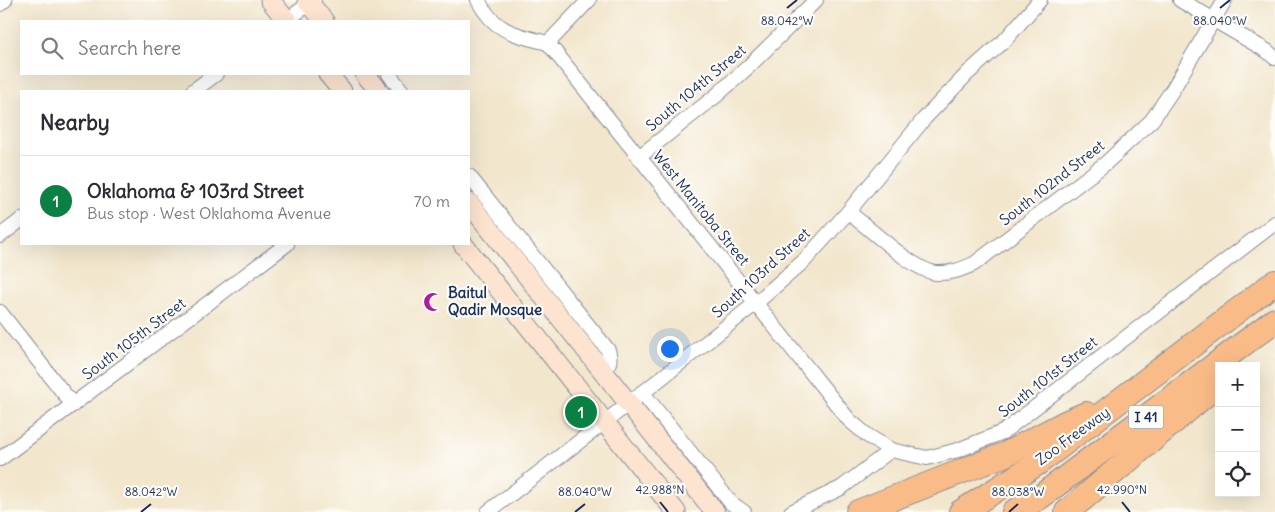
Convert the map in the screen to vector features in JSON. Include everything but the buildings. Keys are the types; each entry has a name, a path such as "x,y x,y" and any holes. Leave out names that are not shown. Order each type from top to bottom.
{"highway":[{"name":"Zoo Freeway","path":"961,512 1038,463 1275,282"},
{"name":"Zoo Freeway","path":"1014,512 1040,497 1275,320"},
{"path":"1244,362 1275,334"},
{"path":"1067,512 1215,386"},
{"path":"858,512 1006,454 1065,423 1126,396"}],"main road":[{"path":"270,0 285,20"},
{"path":"310,1 323,20"},
{"path":"329,75 341,90"},
{"path":"367,75 378,90"},
{"path":"470,204 603,372 635,398 723,508"},
{"path":"464,245 676,512"}],"street":[{"path":"0,4 5,0"},
{"path":"478,0 484,12 502,30 548,43 589,0"},
{"name":"South 104th Street","path":"639,157 742,73 816,0"},
{"name":"South 103rd Street","path":"488,512 756,303 805,260 848,212 924,119 1005,40 1040,0"},
{"path":"1180,0 1267,51 1275,58"},
{"name":"South 102nd Street","path":"848,212 915,265 928,271 935,273 953,272 974,264 1106,163 1152,120 1173,89 1224,0"},
{"path":"287,20 310,1"},
{"name":"West Manitoba Street","path":"548,43 848,420 868,436 891,450"},
{"path":"193,90 215,75"},
{"path":"390,75 401,90"},
{"path":"470,177 608,350 611,359 603,372"},
{"path":"0,236 20,221"},
{"name":"South 101st Street","path":"891,450 927,458 958,450 1003,432 1275,223"},
{"name":"South 105th Street","path":"0,459 286,245"},
{"path":"0,312 72,405"},
{"path":"791,512 842,488 891,450"},
{"path":"723,508 744,512"}],"place":[{"name":"Baitul Qadir Mosque","path":"433,302"},
{"name":"Oklahoma & 103rd Street","path":"581,412"}]}
